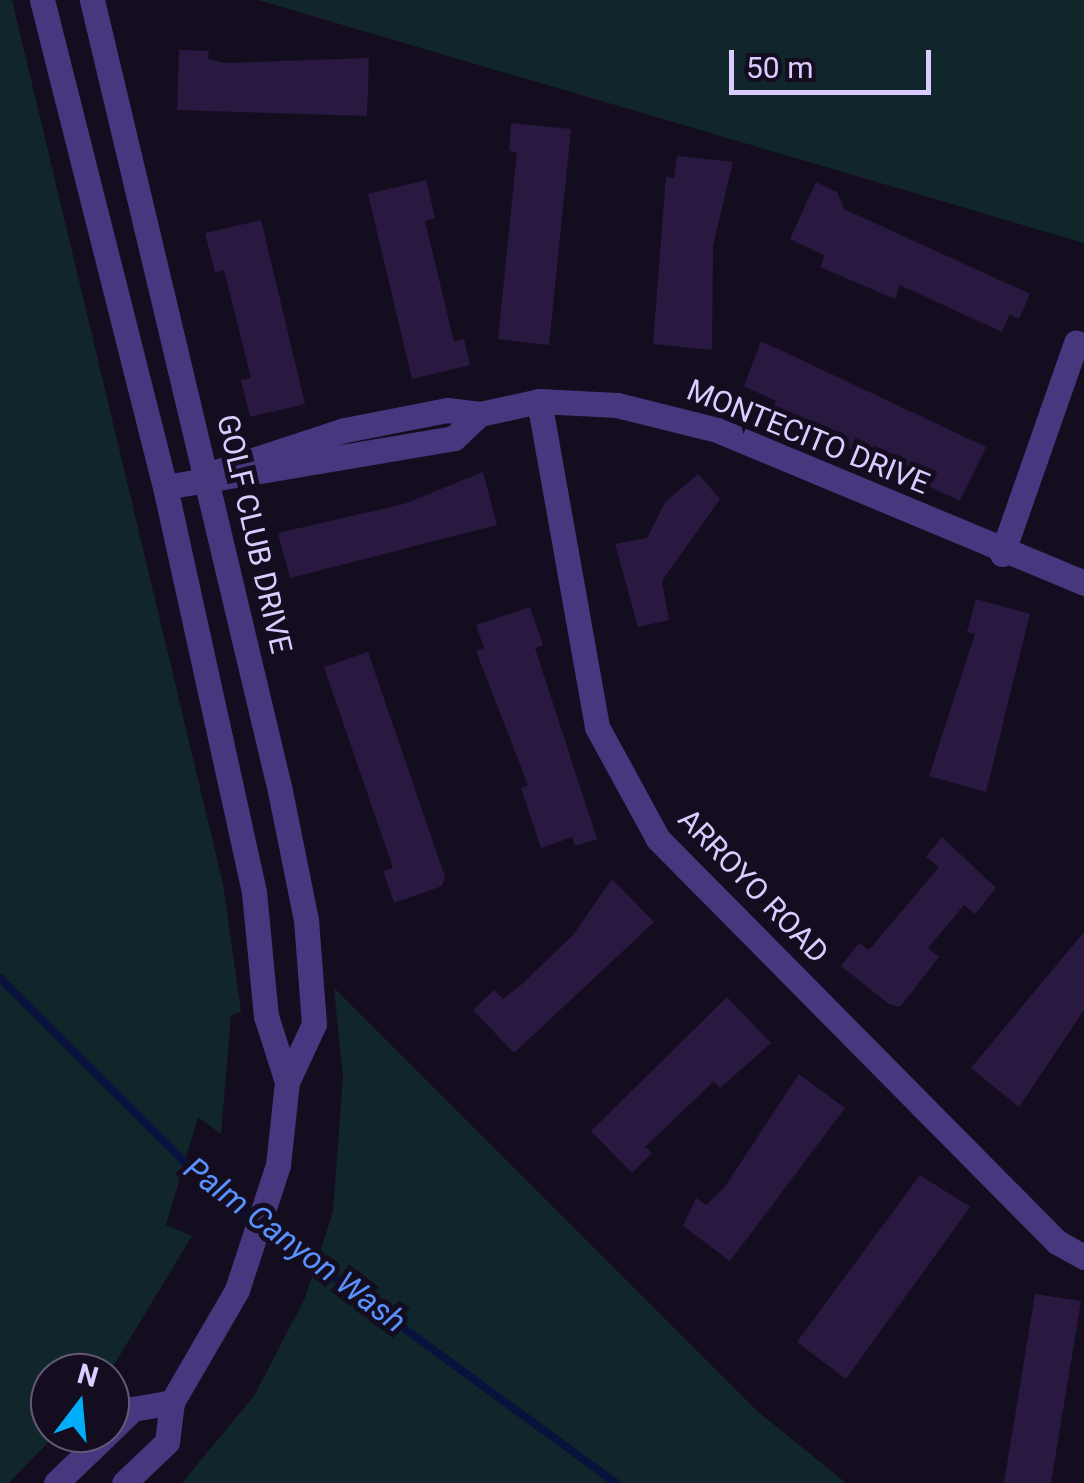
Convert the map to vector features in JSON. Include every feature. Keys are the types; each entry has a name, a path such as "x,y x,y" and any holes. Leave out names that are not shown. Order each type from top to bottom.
{"street":[{"name":"GOLF CLUB DRIVE","path":"42,0 165,486 254,892 266,1016 286,1082"},
{"name":"GOLF CLUB DRIVE","path":"92,0 206,474 306,920 314,1024 286,1082 278,1164 238,1290 172,1402 167,1442 124,1483"},
{"path":"1002,554 1076,343"},
{"name":"MONTECITO DRIVE","path":"165,486 370,424 447,410 480,414 539,400 656,411 717,430 1002,554 1084,583"},
{"name":"ARROYO ROAD","path":"539,400 597,727 658,839 1058,1242 1084,1257"},
{"path":"130,1412 172,1402"},
{"path":"56,1483 87,1453"}],"green space":[{"path":"0,0 12,0 223,884 241,1012 231,1015 221,1134 198,1117 166,1225 192,1236 121,1353 30,1353 30,1453 38,1453 9,1483 0,1483"},
{"path":"258,0 1084,0 1084,243"},
{"path":"334,988 757,1411 846,1483 182,1483 254,1396 305,1298 333,1212 343,1077"}],"building":[{"path":"179,50 209,51 208,59 225,63 369,58 367,116 177,110"},
{"path":"511,123 571,129 549,345 498,339 517,152 509,151"},
{"path":"677,156 733,162 713,245 712,350 653,344 666,177 674,178"},
{"path":"426,180 435,218 425,221 454,342 464,339 470,365 412,379 368,194"},
{"path":"816,182 837,192 844,209 1030,294 1019,319 1010,314 1002,332 900,285 895,299 820,267 825,256 790,239"},
{"path":"261,220 305,404 250,417 241,380 251,378 224,270 215,272 205,233"},
{"path":"761,341 986,447 960,501 771,412 776,401 744,386"},
{"path":"483,472 497,525 290,578 278,533 404,504"},
{"path":"698,474 720,499 662,581 669,620 638,627 615,544 647,538 665,502"},
{"path":"976,599 1030,614 986,792 929,776 975,634 967,632"},
{"path":"530,607 543,645 535,648 597,839 575,846 572,837 541,848 521,788 528,785 476,651 484,648 476,625"},
{"path":"368,652 445,877 442,886 394,903 383,871 393,868 324,667"},
{"path":"942,837 996,888 975,914 964,905 928,948 939,957 900,1007 889,1004 841,966 859,943 869,950 939,867 926,857"},
{"path":"612,879 654,922 514,1053 473,1010 494,990 503,999 521,985 573,935"},
{"path":"1084,932 1084,1010 1019,1107 971,1068"},
{"path":"727,997 771,1043 720,1088 714,1081 645,1147 652,1153 632,1173 591,1131"},
{"path":"799,1074 845,1108 730,1261 683,1226 696,1198 706,1205 724,1188"},
{"path":"920,1175 970,1207 846,1379 797,1342"},
{"path":"1035,1294 1081,1301 1051,1483 1004,1483"}],"waterway":[{"name":"Palm Canyon Wash","path":"0,978 210,1187 253,1219"},
{"name":"Palm Canyon Wash","path":"265,1227 616,1483"}]}
